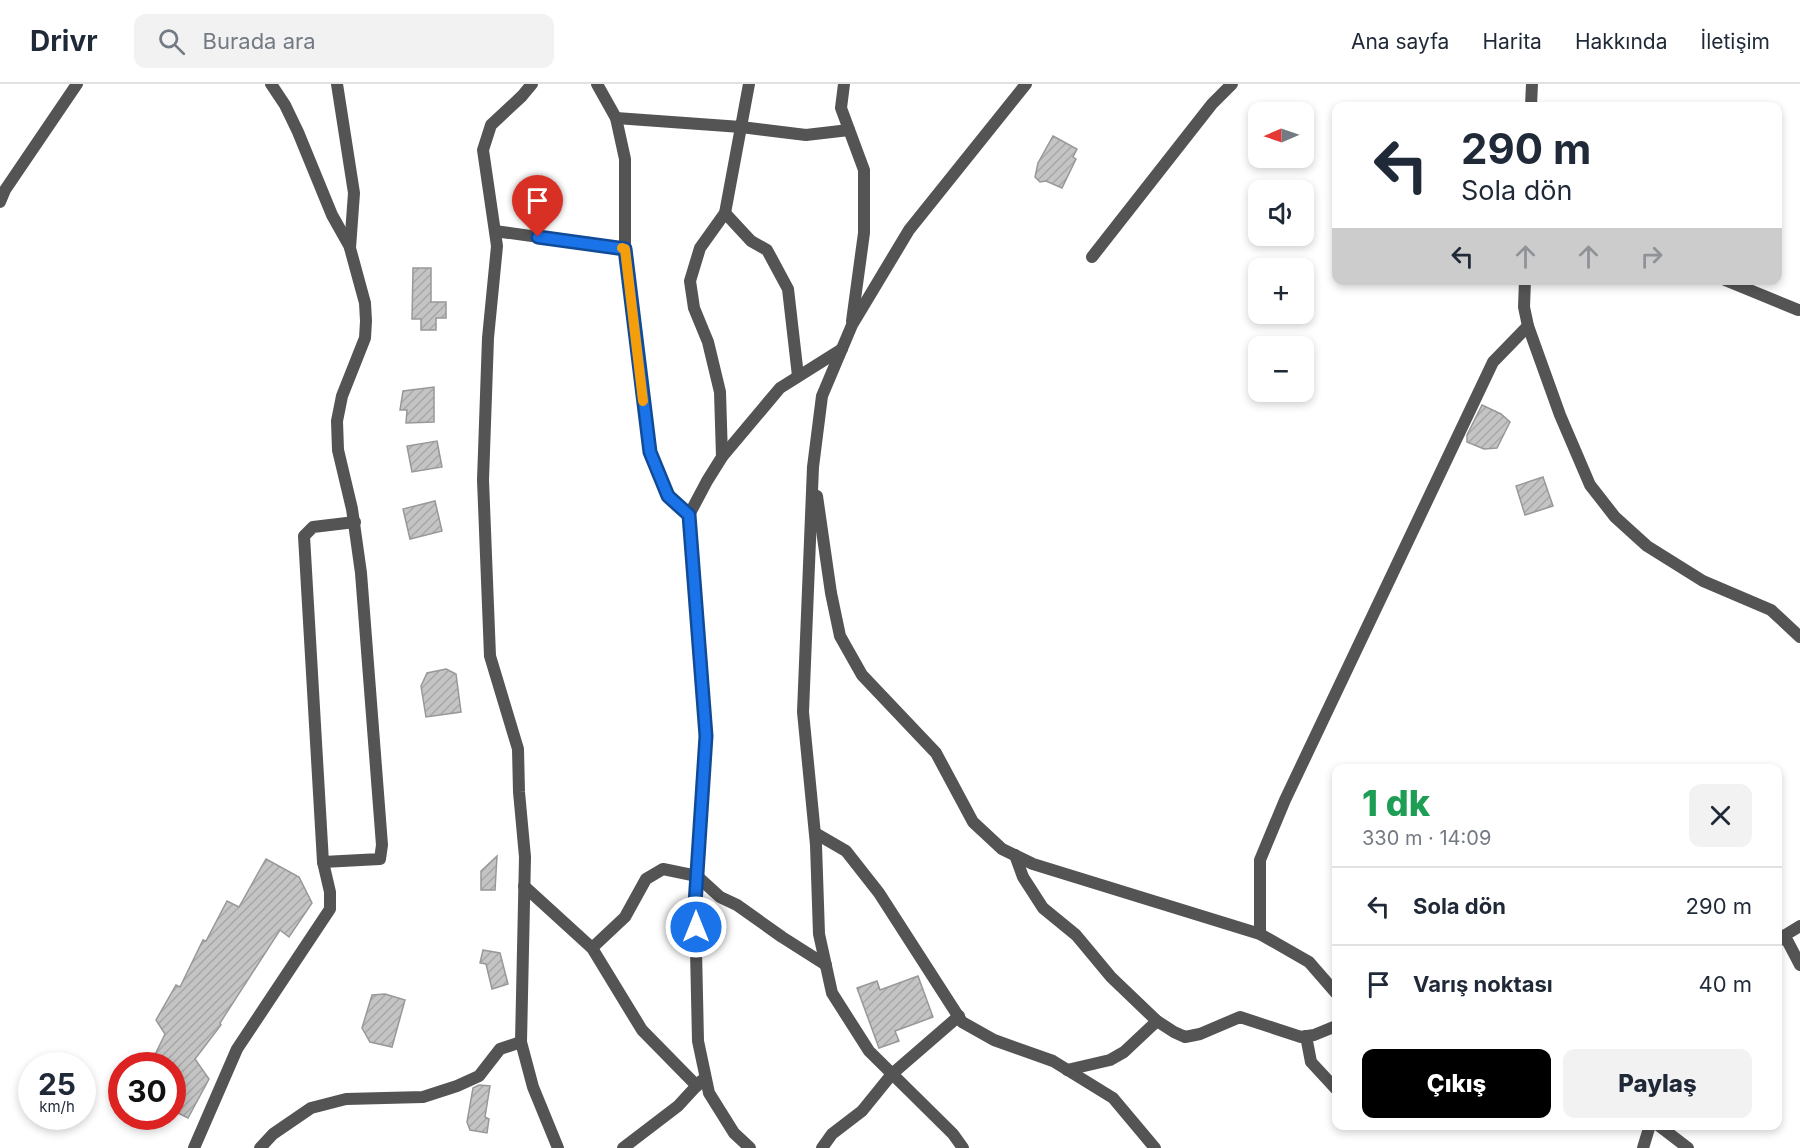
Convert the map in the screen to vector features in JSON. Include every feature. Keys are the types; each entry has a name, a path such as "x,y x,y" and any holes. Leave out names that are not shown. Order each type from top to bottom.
{"street":[{"path":"0,202 5,190 77,84"},
{"path":"271,84 294,123 332,215 350,248 365,303 365,338 342,396 337,421 338,450 354,522 362,573 382,845 380,859 323,862"},
{"path":"337,84 354,193 350,248"},
{"path":"532,84 491,124 483,150 497,246 488,338 483,480 489,656 518,749 525,857 520,1042 532,1087 558,1148"},
{"path":"597,84 616,117 625,159 625,249 650,452 668,496 689,515"},
{"path":"722,458 720,392 708,342 694,308 690,281 700,248 725,213 749,84"},
{"path":"844,84 841,108 864,170 864,233 852,325"},
{"path":"963,1148 953,1134 868,1051 832,993 819,934 815,833 803,712 813,467 822,396 852,325 909,230 1026,84"},
{"path":"1092,257 1212,104 1232,84"},
{"path":"1531,102 1532,84"},
{"path":"616,117 741,127 806,135 849,130"},
{"path":"725,213 751,241 767,250 788,289 798,376"},
{"path":"495,231 625,249"},
{"path":"1525,285 1524,308 1528,326 1560,415 1590,485 1615,517 1647,546 1703,580 1772,610 1800,636"},
{"path":"1737,285 1798,310"},
{"path":"1260,934 1260,860 1285,800 1493,362 1528,326"},
{"path":"750,1148 734,1133 709,1093 698,1041 695,904 706,736 689,515 706,481 722,458 780,388 842,350"},
{"path":"813,467 831,593 840,636 862,675 936,753 973,822 1002,849 1033,864 1260,934 1309,962 1332,988"},
{"path":"194,1148 237,1049 330,909 330,892 323,862 304,536 313,526 354,522"},
{"path":"815,833 846,850 879,893 962,1022 994,1040 1053,1061 1113,1098 1155,1148"},
{"path":"1015,855 1023,877 1043,908 1076,935 1111,976 1157,1021 1174,1032 1185,1037 1200,1034 1240,1017 1301,1037 1314,1035 1332,1028"},
{"path":"592,948 625,916 646,879 663,869 697,876 720,897 737,905 826,965"},
{"path":"524,886 592,948 642,1030 697,1086"},
{"path":"1782,935 1800,926"},
{"path":"1782,938 1788,942 1800,965"},
{"path":"822,1148 832,1134 862,1111 892,1074 958,1016"},
{"path":"1067,1070 1110,1060 1124,1052 1157,1021"},
{"path":"1306,1036 1311,1062 1332,1085"},
{"path":"260,1148 273,1134 311,1108 346,1099 423,1097 479,1076 500,1049 520,1042"},
{"path":"623,1148 678,1106 705,1076"},
{"path":"1643,1148 1648,1130"},
{"path":"1665,1130 1688,1148"}],"building":[{"path":"1053,136 1077,149 1073,157 1076,159 1062,188 1046,181 1040,182 1035,177 1038,163"},
{"path":"413,268 431,268 431,302 446,302 446,318 436,318 436,330 421,330 421,319 412,319"},
{"path":"434,387 434,422 406,423 407,410 400,410 403,391"},
{"path":"1482,405 1501,414 1510,422 1497,448 1484,449 1467,442 1467,435"},
{"path":"437,441 442,467 412,472 407,446"},
{"path":"1543,477 1553,506 1525,515 1516,486"},
{"path":"435,501 442,531 410,539 403,509"},
{"path":"446,669 456,674 461,712 426,717 421,686 427,673"},
{"path":"497,856 495,890 481,890 481,871"},
{"path":"266,859 299,877 312,903 289,937 280,930 220,1023 221,1025 195,1059 209,1079 188,1118 186,1117 186,1052 156,1052 165,1034 156,1020 176,985 180,987 203,940 206,941 227,901 239,907"},
{"path":"483,950 500,953 508,984 492,989 486,964 480,963"},
{"path":"918,976 933,1017 895,1031 899,1041 879,1048 857,988 877,981 880,990"},
{"path":"385,994 405,1000 392,1047 370,1042 362,1028 372,995"},
{"path":"479,1085 490,1086 485,1117 489,1119 487,1133 470,1130 467,1122 473,1088"}],"slow traffic":[{"path":"622,248 625,249 643,401"}],"route":[{"path":"538,237 625,249 650,452 668,496 689,515 706,736 695,904 696,927"}]}
